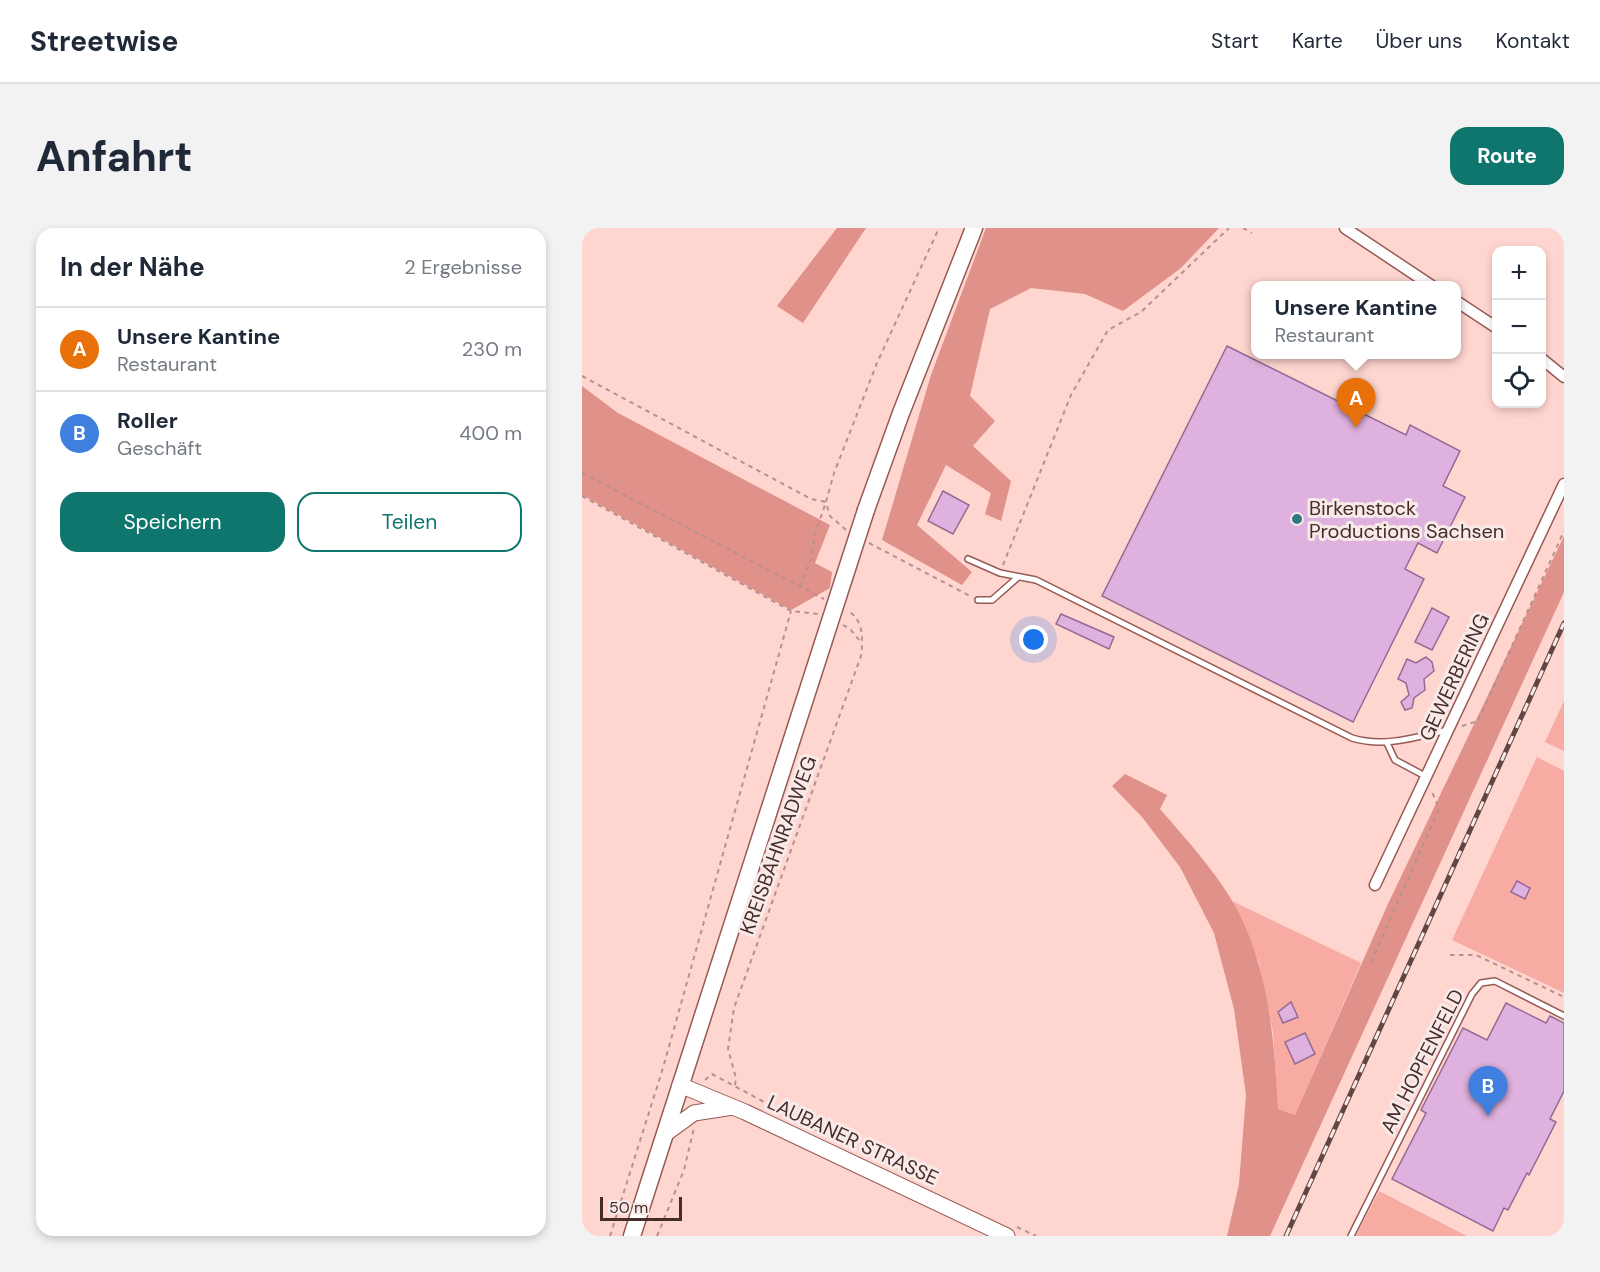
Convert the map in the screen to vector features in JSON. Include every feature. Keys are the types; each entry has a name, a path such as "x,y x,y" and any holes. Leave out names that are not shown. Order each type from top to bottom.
{"main road":[{"path":"632,1236 866,510 974,228"}],"street":[{"path":"1345,228 1426,281"},
{"path":"1461,304 1492,325"},
{"path":"1546,362 1564,377"},
{"name":"GEWERBERING","path":"1375,885 1564,484"},
{"name":"LAUBANER STRASSE","path":"680,1085 1011,1231"},
{"path":"665,1134 694,1113 733,1107"}],"lane":[{"path":"968,559 1000,573 1035,580 1352,738 1370,743 1387,743 1449,730"},
{"path":"978,600 992,600 1017,578"},
{"path":"1387,743 1395,760 1427,777"},
{"name":"AM HOPFENFELD","path":"1351,1236 1472,994 1481,982 1495,981 1564,1016"}],"path":[{"path":"1000,573 1071,396 1108,330 1141,312 1229,228"},
{"path":"1243,228 1252,233"},
{"path":"582,376 811,499 826,502 815,534 811,559 800,587"},
{"path":"582,473 828,601"},
{"path":"582,496 791,611 663,1068 610,1236"},
{"path":"1449,730 1478,721 1564,531"},
{"name":"KREISBAHNRADWEG","path":"735,1085 736,1078 728,1049 732,1017 861,656 860,623 856,616 846,611"},
{"path":"1371,962 1439,809 1427,777"},
{"path":"1450,955 1476,955 1564,997"},
{"path":"698,1092 708,1075 712,1074 832,1138"},
{"path":"657,1236 684,1170 697,1118 694,1113"},
{"path":"1011,1231 1036,1236"}],"shaded area":[{"path":"837,228 866,228 803,323 777,306"},
{"path":"986,228 1219,228 1181,268 1123,311 1085,294 1031,288 990,309 970,396 995,421 973,446 1011,481 1001,521 985,514 991,493 946,465 917,525 972,572 962,585 882,540 931,375"},
{"path":"582,386 618,413 830,525 815,563 832,572 830,588 791,610 582,495"},
{"path":"1564,536 1564,592 1270,1236 1227,1236 1239,1184 1246,1095 1234,1009 1214,933 1180,867 1142,817 1112,786 1125,774 1167,795 1160,809 1206,864 1231,899 1244,923 1262,975 1271,1028 1278,1109 1295,1115 1387,906"},
{"path":"1564,701 1564,751 1545,742"},
{"path":"1537,757 1564,771 1564,993 1452,940"},
{"path":"1232,901 1361,963 1295,1115 1278,1109 1273,1032 1259,962"},
{"path":"1379,1191 1467,1236 1356,1236"}],"building":[{"name":"Birkenstock Productions Sachsen","path":"1227,346 1406,435 1410,425 1460,451 1443,486 1465,497 1437,553 1418,543 1405,569 1424,579 1353,722 1102,596"},
{"path":"943,491 969,505 953,534 928,521"},
{"path":"1432,608 1449,617 1432,650 1415,642"},
{"path":"1061,614 1114,637 1109,649 1056,624"},
{"path":"1426,657 1432,662 1434,671 1424,679 1425,690 1414,698 1412,708 1405,710 1401,702 1409,695 1406,683 1398,679 1407,659 1416,663"},
{"path":"1517,881 1530,888 1525,899 1511,892"},
{"path":"1291,1002 1298,1017 1283,1023 1278,1012"},
{"path":"1506,1003 1546,1023 1550,1016 1564,1023 1564,1091 1550,1119 1556,1122 1529,1175 1527,1173 1508,1210 1504,1208 1493,1231 1392,1179 1426,1113 1421,1110 1463,1028 1487,1040"},
{"path":"1305,1033 1315,1054 1295,1064 1285,1042"}],"railway":[{"path":"1286,1236 1564,623"}],"place":[{"name":"Unsere Kantine","path":"1356,428"},
{"name":"Birkenstock Productions Sachsen","path":"1297,519"},
{"name":"Roller","path":"1488,1116"}]}
